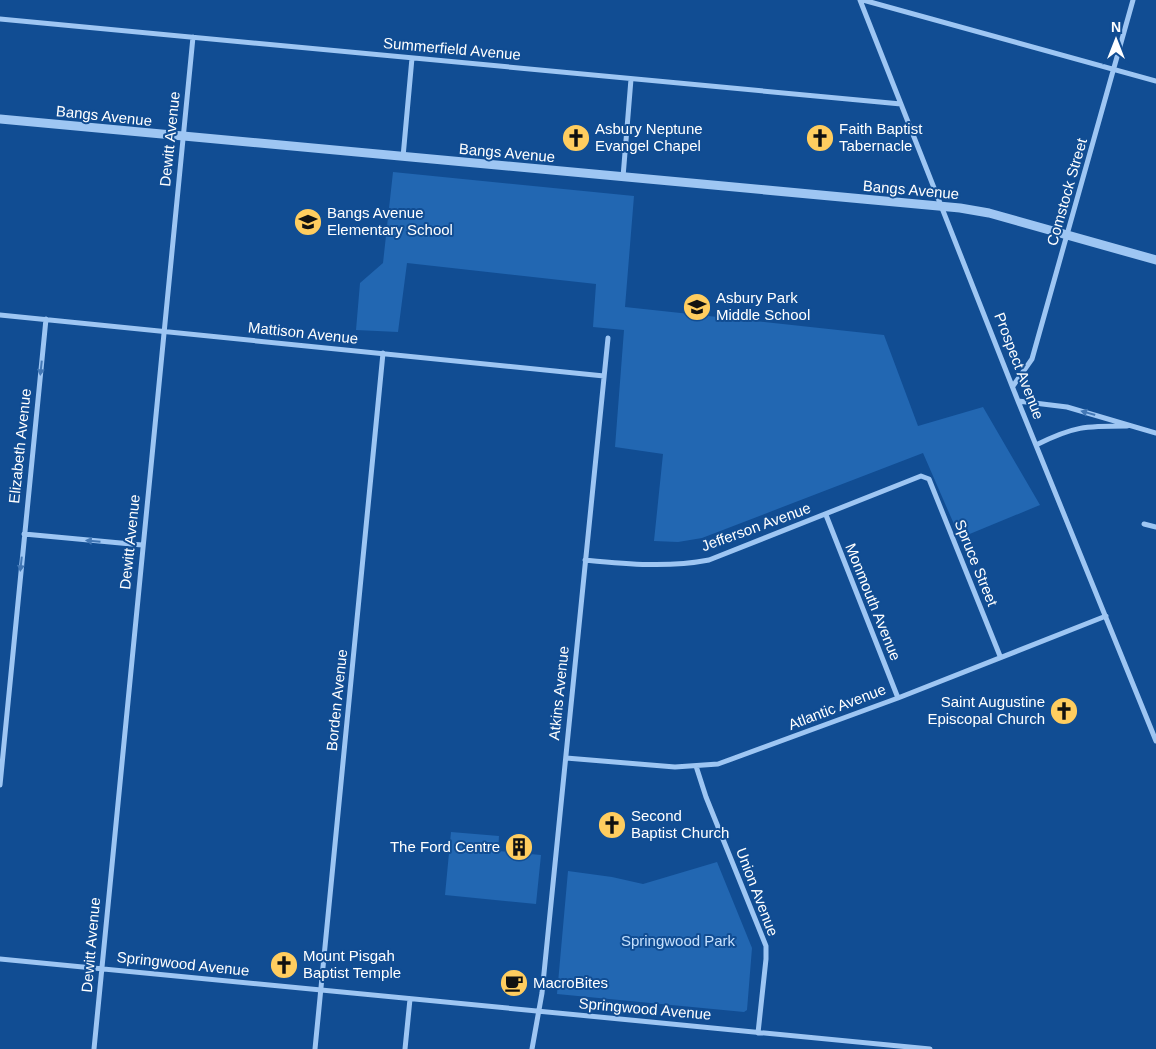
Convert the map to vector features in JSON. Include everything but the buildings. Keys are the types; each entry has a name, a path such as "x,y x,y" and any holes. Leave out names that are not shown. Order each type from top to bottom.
{"street":[{"path":"862,0 1156,81"},
{"name":"Prospect Avenue","path":"862,0 901,104 1014,386 1018,401 1156,741"},
{"name":"Comstock Street","path":"1014,386 1032,359 1133,0"},
{"name":"Summerfield Avenue","path":"0,19 901,104"},
{"name":"Dewitt Avenue","path":"94,1049 193,37"},
{"path":"403,157 412,58"},
{"path":"623,177 631,79"},
{"name":"Bangs Avenue","path":"0,119 183,138 943,207 989,213 1156,260"},
{"name":"Mattison Avenue","path":"0,315 604,376"},
{"name":"Elizabeth Avenue","path":"0,785 46,319"},
{"name":"Atkins Avenue","path":"532,1049 538,1012 566,758 608,338"},
{"name":"Borden Avenue","path":"315,1049 383,353"},
{"path":"1018,401 1066,406 1156,433"},
{"path":"1036,445 1065,431 1080,427 1134,426"},
{"name":"Jefferson Avenue","path":"585,560 641,565 683,565 730,553 921,476 929,479"},
{"name":"Spruce Street","path":"929,479 1000,656"},
{"name":"Monmouth Avenue","path":"826,515 898,698"},
{"path":"1144,524 1156,527"},
{"path":"24,534 142,545"},
{"name":"Atlantic Avenue","path":"566,758 675,767 718,764 898,698 1000,656 1106,616"},
{"name":"Union Avenue","path":"696,766 706,797 766,946 758,1032"},
{"name":"Springwood Avenue","path":"0,959 930,1049"},
{"path":"405,1049 410,999"}],"green space":[{"path":"393,172 634,196 625,307 884,335 918,426 983,407 1040,505 960,538 923,453 702,538 678,542 654,541 663,454 615,447 624,330 593,327 596,284 407,263 398,332 356,330 360,283 383,263"},
{"path":"451,832 499,836 498,851 541,855 536,904 445,895"},
{"name":"Springwood Park","path":"717,862 752,948 747,1010 744,1012 557,994 568,871 612,877 643,884"}],"place":[{"name":"Asbury Neptune Evangel Chapel","path":"576,138"},
{"name":"Faith Baptist Tabernacle","path":"820,138"},
{"name":"Bangs Avenue Elementary School","path":"308,222"},
{"name":"Asbury Park Middle School","path":"697,307"},
{"name":"Saint Augustine Episcopal Church","path":"1064,711"},
{"name":"Second Baptist Church","path":"612,825"},
{"name":"The Ford Centre","path":"519,847"},
{"name":"Mount Pisgah Baptist Temple","path":"284,965"},
{"name":"MacroBites","path":"514,983"}]}
